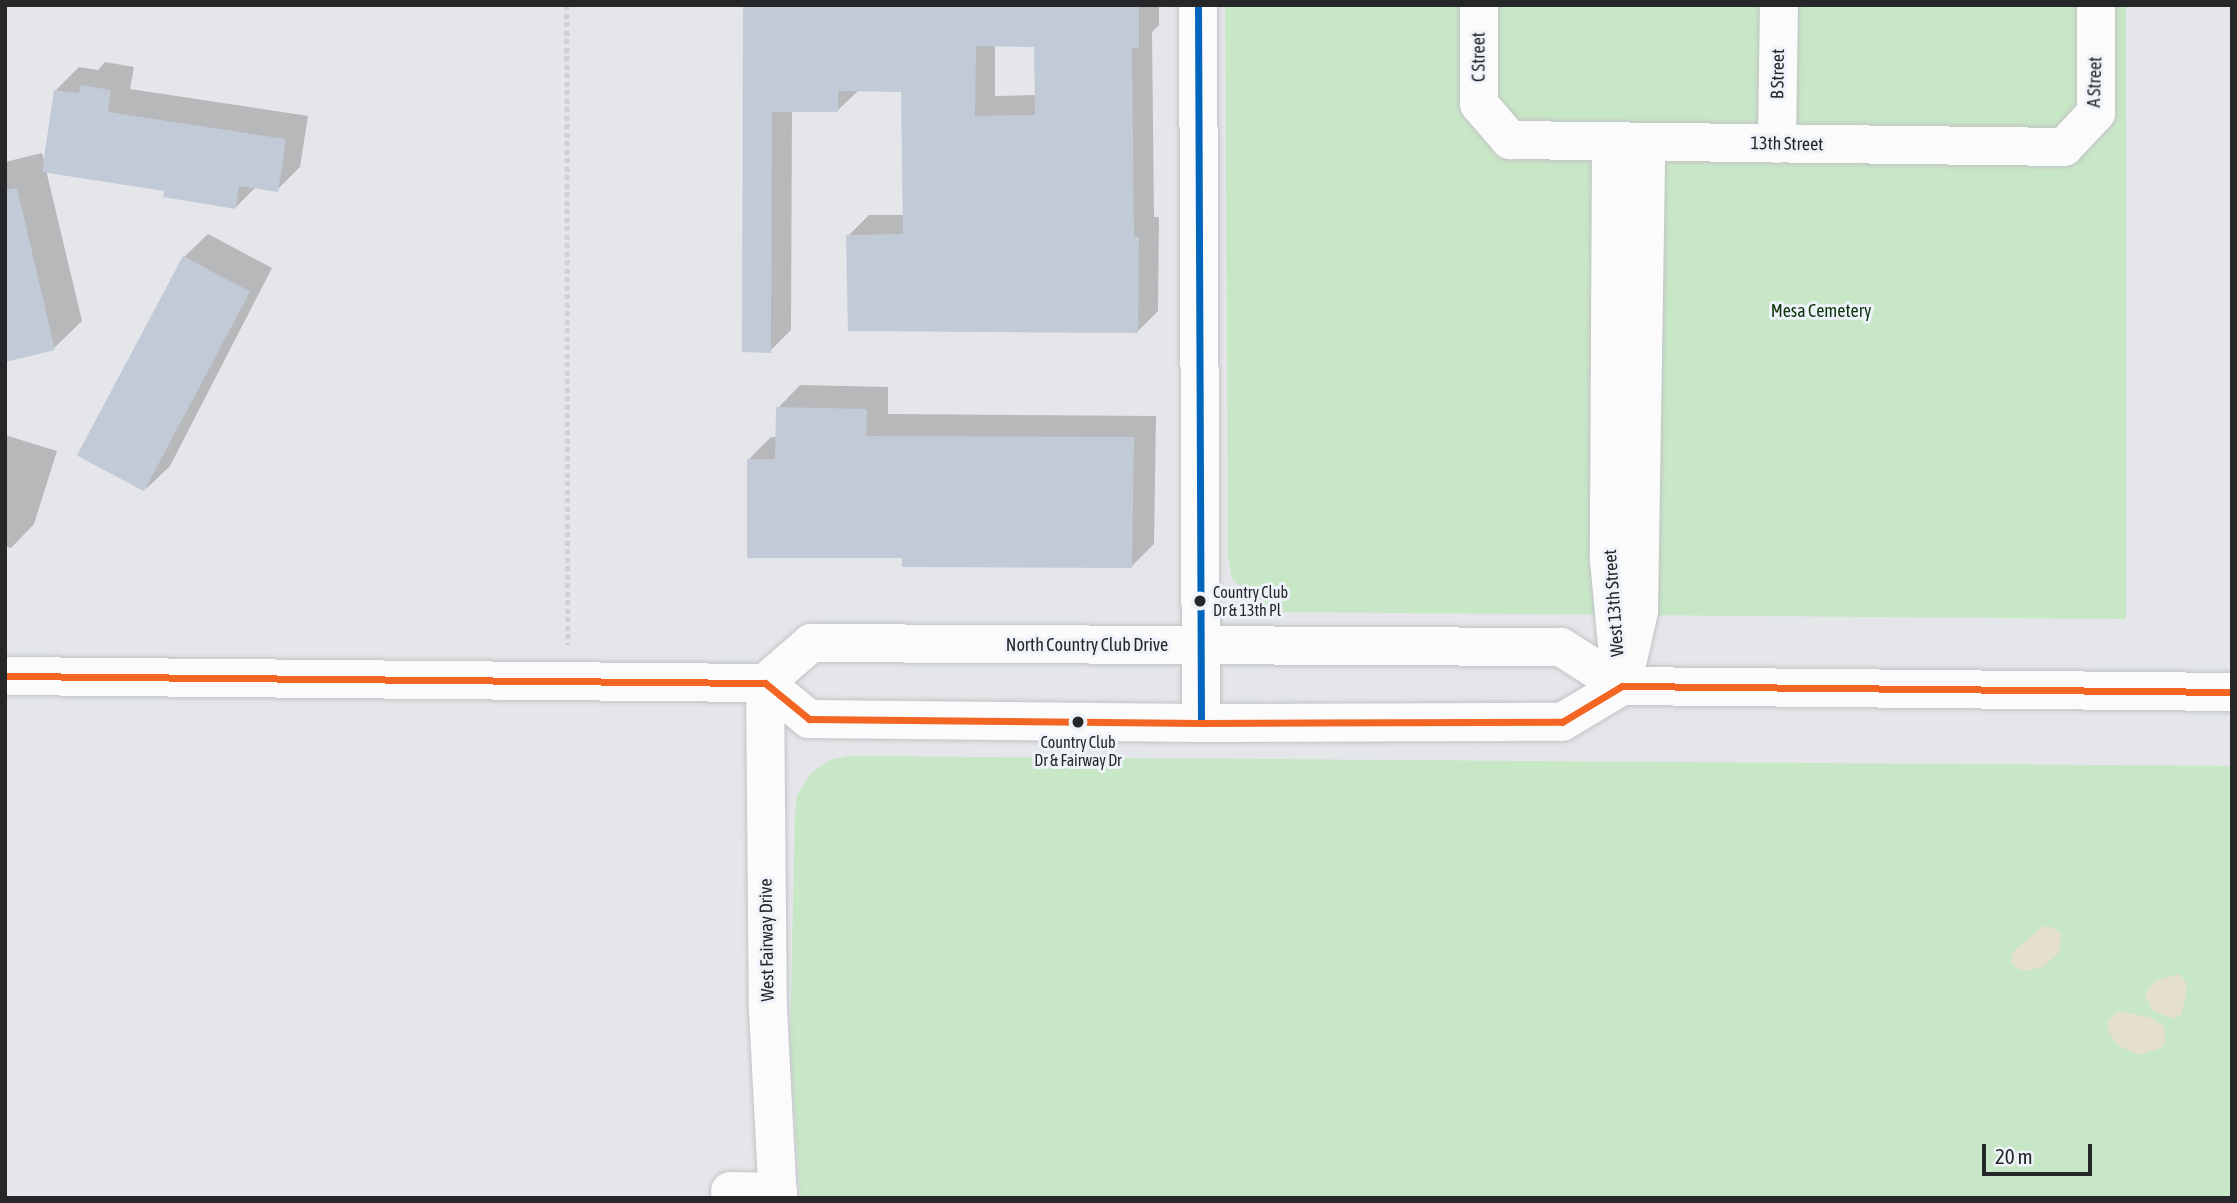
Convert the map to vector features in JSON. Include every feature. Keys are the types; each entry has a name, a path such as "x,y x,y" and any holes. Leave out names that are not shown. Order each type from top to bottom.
{"main road":[{"path":"1198,5 1201,723"},
{"name":"C Street","path":"1479,5 1479,104 1510,140"},
{"name":"B Street","path":"1777,144 1779,5"},
{"name":"A Street","path":"2064,147 2096,113 2096,5"},
{"name":"13th Street","path":"1510,140 2064,147"},
{"name":"West 13th Street","path":"1622,686 1609,560 1628,141"},
{"name":"North Country Club Drive","path":"765,682 811,643 1561,648 1622,686"},
{"path":"5,676 765,682 809,719 1201,723 1562,722 1622,686 2232,692"},
{"name":"West Fairway Drive","path":"765,682 768,1010 778,1195"},
{"path":"730,1191 778,1195"}],"path":[{"path":"567,5 568,681"}],"green space":[{"name":"Mesa Cemetery","path":"1225,5 2126,5 2126,619 1273,612 1256,605 1232,578 1228,556"},
{"path":"847,756 2232,766 2232,1198 800,1198 790,1044 795,813 797,796 810,774 830,760"}],"sand":[{"path":"2043,926 2052,927 2061,934 2059,952 2043,967 2025,971 2016,968 2011,962 2012,953"},
{"path":"2179,974 2187,984 2181,1015 2174,1019 2152,1010 2145,994 2155,981"},
{"path":"2118,1011 2152,1018 2164,1027 2165,1041 2161,1048 2139,1055 2117,1045 2109,1032 2108,1021"}],"building":[{"path":"743,5 1139,5 1139,48 1132,48 1134,237 1139,237 1138,333 848,331 846,235 903,234 901,92 838,91 838,112 772,112 771,353 742,352","holes":["976,46 1034,47 1035,115 975,116"]},
{"path":"80,85 111,90 108,112 286,139 278,192 239,186 236,209 163,197 164,191 42,172 54,90 79,93"},
{"path":"17,188 55,350 5,362 5,190"},
{"path":"183,256 250,292 144,491 77,456"},
{"path":"776,407 867,409 866,436 1134,437 1132,568 902,567 902,558 747,558 747,459 775,459"}],"transit line":[{"path":"1198,5 1201,723"},
{"path":"5,676 765,683 809,719 1201,723 1562,722 1622,686 2232,692"}],"place":[{"name":"Country Club Dr & 13th Pl","path":"1200,601"},
{"name":"Country Club Dr & Fairway Dr","path":"1078,722"}]}
